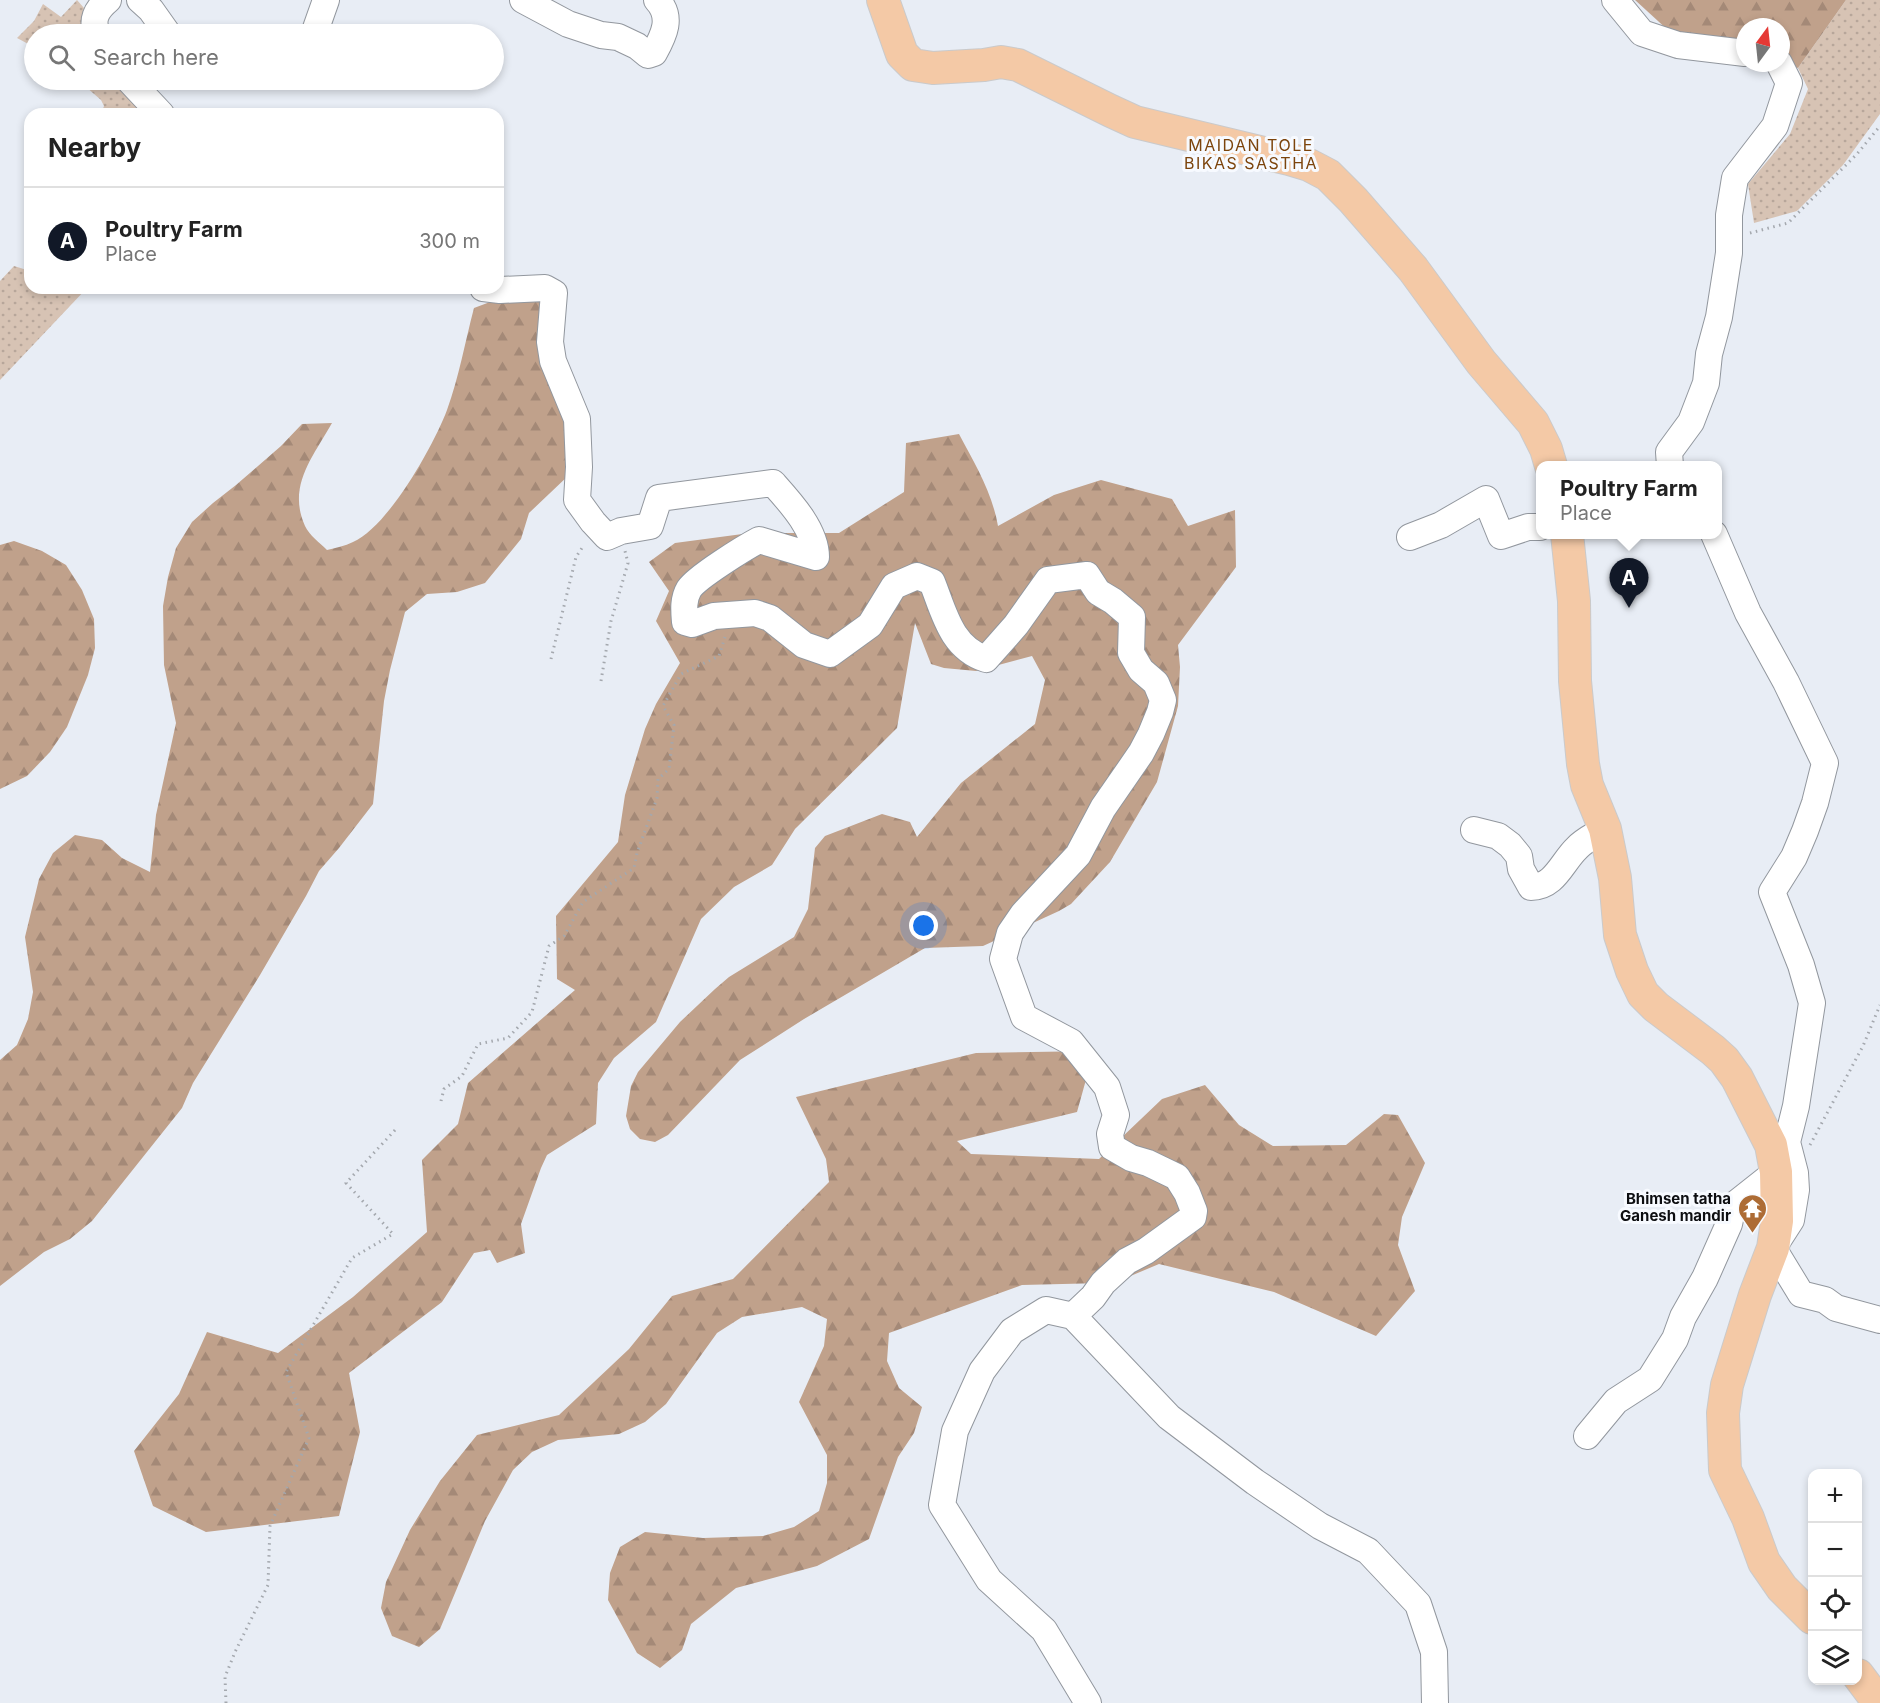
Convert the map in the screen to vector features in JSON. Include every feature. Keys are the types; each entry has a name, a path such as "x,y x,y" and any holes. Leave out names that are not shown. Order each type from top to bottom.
{"main road":[{"path":"883,0 902,54 913,65 933,68 1001,62 1018,65 1135,122 1289,159 1309,165 1328,175 1413,269 1481,362 1533,423 1550,461"},
{"path":"1568,539 1574,601 1575,681 1583,764 1587,785 1605,829 1615,878 1620,935 1632,971 1643,994 1656,1007 1724,1060 1737,1078 1785,1172 1773,1248 1755,1295 1727,1385 1723,1413 1725,1470 1748,1518 1764,1562 1782,1588 1808,1613"},
{"path":"1862,1681 1879,1703"}],"street":[{"path":"95,24 94,18 100,7 108,0"},
{"path":"140,0 161,24"},
{"path":"318,24 326,0"},
{"path":"523,0 568,24 601,35 618,37 648,55 654,53 661,41 666,23 666,14 657,0"},
{"path":"1615,0 1642,33 1678,45 1736,52"},
{"path":"1670,461 1669,452 1691,422 1706,383 1709,354 1719,317 1730,253 1729,215 1735,178 1775,126 1789,83 1784,72"},
{"path":"138,90 155,108"},
{"path":"504,290 545,288 554,292 550,342 553,361 577,419 579,467 577,500 609,529 650,526 659,498 773,483 790,502 806,526 816,546 816,556 759,540 697,580 688,590 684,603 685,622 692,624 714,616 755,613 770,618 804,645 830,654 870,625 894,586 917,576 932,582 952,635 966,648 986,659 1016,625 1048,580 1087,576 1098,592 1132,617 1131,653 1141,670 1156,683 1163,700 1160,712 1141,753 1103,808 1078,855 1023,914 1010,933 1003,960 1024,1017 1071,1042 1107,1087 1116,1115 1110,1134 1112,1147 1131,1158 1148,1163 1176,1177 1187,1193 1194,1211 1193,1217 1146,1251 1127,1261 1073,1316"},
{"path":"1410,537 1441,525 1486,499 1501,536 1528,527 1536,527"},
{"path":"1587,1436 1616,1401 1650,1379 1675,1339 1683,1317 1705,1278 1729,1224 1733,1206 1785,1172 1787,1142 1796,1106 1812,1003 1801,965 1772,892 1794,856 1805,831 1825,764 1786,682 1748,613 1716,539"},
{"path":"1474,830 1498,836 1510,845 1519,856 1521,869 1534,888 1554,877 1577,847 1605,829"},
{"path":"1773,1248 1802,1294 1825,1300 1836,1308 1880,1320"},
{"path":"1088,1703 1044,1630 989,1580 942,1505 955,1431 982,1371 1011,1331 1046,1310 1073,1316 1169,1417 1255,1482 1320,1526 1368,1551 1418,1604 1434,1652 1435,1703"}],"path":[{"path":"1730,253 1750,233 1788,223 1857,154 1880,126"},
{"path":"550,659 576,557 609,529 628,563 610,621 601,681"},
{"path":"441,1101 444,1089 462,1076 478,1044 508,1038 532,1012 549,946 564,936 583,902 634,868 637,853 657,798 658,779 669,769 674,725 663,706 681,674 719,656 732,615"},
{"path":"1785,1172 1863,1046 1880,1005"},
{"path":"226,1703 225,1677 268,1585 270,1527 309,1438 286,1372 352,1258 393,1234 346,1183 396,1129"}],"shaded area":[{"path":"77,0 84,8 81,24 31,24 43,4 61,17"},
{"path":"1846,0 1880,0 1880,114 1843,165 1797,211 1754,223 1748,184 1790,134 1808,89 1798,68"},
{"path":"24,31 24,42 17,38"},
{"path":"90,90 128,90 143,108 103,108 101,100"},
{"path":"14,266 24,269 24,294 81,294 0,380 0,281"}],"green space":[{"path":"1635,0 1846,0 1798,68 1790,66 1790,18 1736,18 1736,50 1670,32"},
{"path":"534,293 547,302 573,417 569,475 529,513 521,539 485,583 457,592 427,594 405,612 384,701 373,804 319,871 260,975 193,1083 182,1108 92,1221 70,1239 44,1252 0,1286 0,1060 17,1045 28,1019 33,992 25,937 39,879 53,853 75,835 102,840 122,858 150,872 156,815 176,723 164,665 163,606 176,548 192,522 281,446 302,424 332,423 310,460 301,485 300,511 305,526 327,550 350,543 367,533 395,503 421,463 441,425 455,385 474,308 506,296"},
{"path":"959,434 987,490 998,526 1054,495 1101,480 1172,499 1188,526 1235,510 1236,567 1178,645 1180,667 1178,706 1157,782 1110,862 1071,904 1059,911 983,946 925,948 804,1019 740,1060 668,1135 655,1142 640,1139 630,1129 626,1116 631,1086 638,1072 680,1022 729,977 794,937 808,909 815,848 825,836 882,814 910,822 917,837 961,783 1035,724 1045,680 1032,656 976,671 944,668 931,664 915,623 897,728 795,829 772,865 734,887 701,919 656,1022 614,1058 598,1083 596,1124 547,1155 521,1224 525,1253 497,1263 490,1250 474,1253 442,1302 349,1373 360,1432 339,1516 206,1532 153,1506 134,1451 179,1394 207,1332 278,1353 353,1297 427,1232 422,1160 458,1124 468,1083 575,990 557,979 556,916 618,842 625,795 645,729 656,704 680,663 656,621 669,591 649,562 675,543 750,533 839,533 904,492 906,443"},
{"path":"14,541 42,551 66,565 82,590 94,619 95,648 88,675 67,727 50,752 27,776 0,789 0,545"},
{"path":"1094,1051 1077,1112 957,1141 971,1154 1099,1159 1162,1099 1205,1085 1239,1125 1273,1146 1346,1145 1384,1114 1398,1115 1425,1163 1402,1217 1398,1245 1415,1291 1376,1336 1274,1292 1159,1264 1121,1280 1103,1283 1022,1285 889,1333 887,1361 899,1388 922,1407 914,1433 898,1457 869,1539 817,1566 736,1588 691,1624 682,1650 660,1668 637,1653 608,1600 610,1573 620,1547 645,1532 703,1538 763,1536 794,1527 819,1511 827,1483 827,1455 799,1402 824,1346 827,1319 802,1307 742,1317 717,1333 666,1404 645,1422 619,1434 558,1440 532,1452 513,1470 485,1521 440,1629 419,1647 392,1636 381,1608 386,1582 410,1530 440,1481 477,1435 559,1415 629,1349 672,1296 733,1279 829,1182 826,1159 796,1097 976,1053"}],"place":[{"name":"Poultry Farm","path":"1629,608"},
{"name":"Bhimsen tatha Ganesh mandir","path":"1752,1234"}],"district":[{"name":"MAIDAN TOLE BIKAS SASTHA","path":"1251,154"}]}
